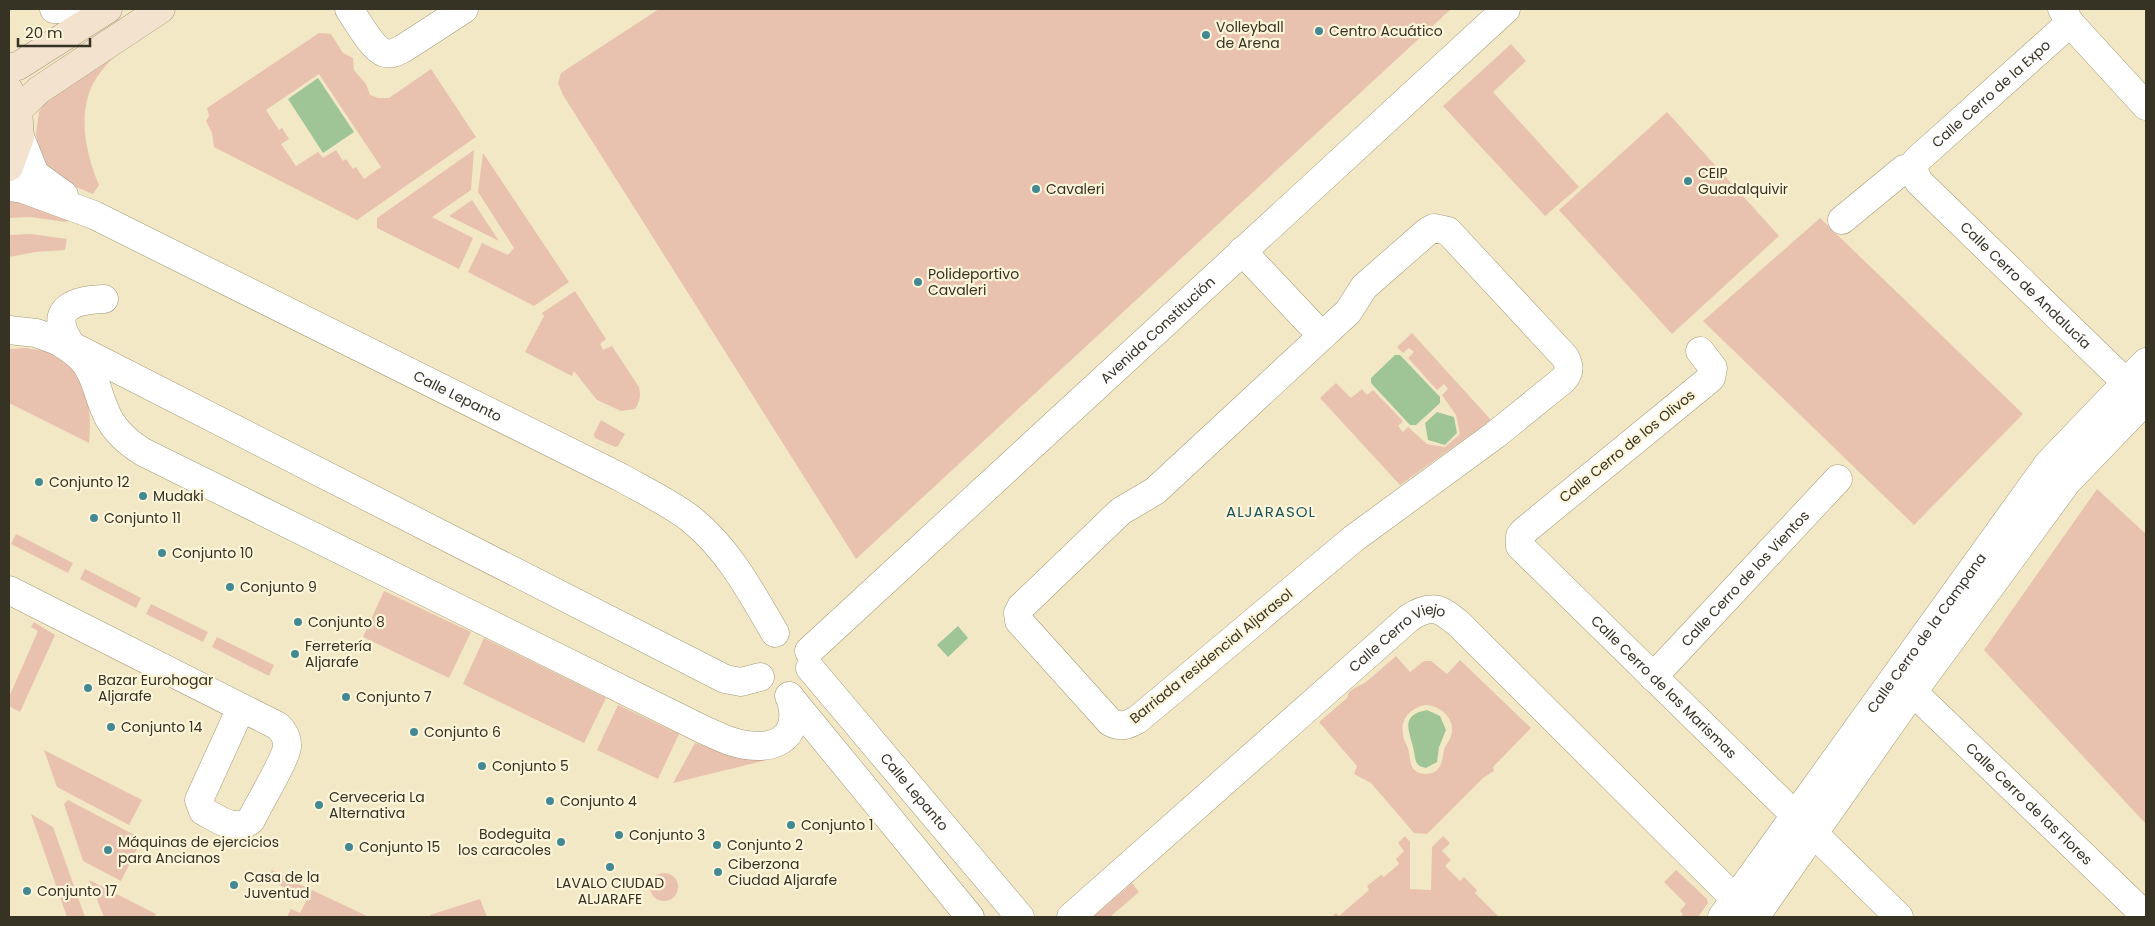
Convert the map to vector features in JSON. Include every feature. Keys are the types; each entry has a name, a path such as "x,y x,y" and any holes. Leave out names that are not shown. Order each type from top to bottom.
{"street":[{"path":"54,9 86,9"},
{"path":"9,67 18,66 108,9"},
{"path":"9,168 20,137 14,100 40,90 161,9"},
{"path":"349,9 375,47 384,53 394,54 464,9"},
{"name":"Avenida Constitución","path":"809,659 1242,252 1506,9"},
{"path":"2047,9 2066,16 2146,106"},
{"name":"Calle Cerro de la Expo","path":"1842,220 1904,169 1912,167 2066,16"},
{"name":"Calle Lepanto","path":"20,137 35,174 94,216"},
{"name":"Calle Cerro de Andalucía","path":"1912,167 1919,182 2139,395"},
{"name":"Calle Lepanto","path":"9,187 23,189 94,216 620,476 691,518 719,545 739,572 774,633"},
{"name":"Barriada residencial Aljarasol","path":"1434,228 1442,229 1448,231 1565,357 1569,365 1568,374 1495,435 1353,539 1137,720 1128,725 1118,726 1110,722 1019,621 1018,613 1021,607 1121,511 1155,491 1322,336 1348,312 1364,287 1428,231 1434,228"},
{"path":"1242,252 1322,336"},
{"path":"62,342 64,335 62,326 66,309 73,303 84,300 104,299"},
{"path":"9,330 36,333 62,342 726,679 778,688 795,686 804,678 809,659 801,640 789,633 774,633 764,640 756,650 754,661 778,688 970,917"},
{"path":"62,342 85,362 93,376 105,411 112,424 122,436 143,452 721,737 747,744 776,743 782,740 790,733 794,722 794,710 778,688"},
{"name":"Calle Cerro de los Olivos","path":"1520,536 1711,378 1713,368 1700,351"},
{"name":"Calle Cerro de la Campana","path":"1729,908 1806,825 1913,692 2067,482 2139,395 2146,362"},
{"path":"112,424 106,404 108,392 112,384 126,378 139,380"},
{"name":"Calle Cerro de la Campana","path":"1757,915 1806,825 2048,464 2139,395"},
{"name":"Calle Cerro de los Vientos","path":"1653,677 1838,479"},
{"name":"Calle Cerro de las Marismas","path":"1520,536 1522,550 1899,917"},
{"path":"9,590 241,708"},
{"name":"Calle Cerro Viejo","path":"1070,917 1409,618 1430,608 1442,611 1460,625 1729,908 1757,915"},
{"name":"Calle Lepanto","path":"809,659 1020,917"},
{"name":"Calle Cerro de las Flores","path":"1913,692 2146,916"}],"shaded area":[{"name":"Polideportivo Cavaleri","path":"659,9 1451,9 856,559 563,95 558,83 561,73"},
{"path":"319,33 331,34 343,53 353,58 354,70 366,84 370,95 378,98 389,98 431,69 476,137 357,220 214,147 212,133 206,121 209,116 207,108","holes":["319,74 381,167 364,179 356,167 353,169 346,159 343,161 336,150 323,158 318,152 296,166 281,144 289,139 282,128 279,130 266,110"]},
{"path":"137,35 101,71 90,89 86,102 85,130 87,144 99,185 93,194 69,184 47,168 38,147 36,134 39,112 50,95"},
{"path":"1511,44 1526,61 1493,92 1579,187 1545,216 1443,106"},
{"path":"318,78 354,132 323,153 288,99"},
{"path":"1667,112 1779,236 1672,334 1559,210"},
{"path":"474,150 471,190 432,217 473,238 459,269 377,228 377,218"},
{"path":"483,153 569,282 534,306 468,272 482,243 508,255 514,248 478,192"},
{"path":"9,199 75,215 66,222 30,217 9,218"},
{"path":"472,200 499,241 449,216"},
{"path":"1820,218 2023,414 1914,525 1703,321"},
{"path":"31,234 67,239 65,250 35,252 9,257 9,235"},
{"path":"575,291 606,339 600,344 603,350 612,346 639,387 640,398 635,409 621,411 597,400 574,371 572,376 525,352 544,316 542,313"},
{"path":"1412,333 1491,420 1400,485 1320,398 1336,383 1351,398 1362,389 1367,395 1373,390 1403,421 1398,426 1403,432 1408,427 1427,444 1445,447 1460,434 1456,415 1442,395 1448,389 1444,384 1437,390 1408,358 1414,352 1409,348 1403,353 1397,347"},
{"path":"27,348 56,355 74,371 80,380 89,411 89,443 9,403 9,349"},
{"path":"1395,355 1400,355 1440,397 1440,403 1416,425 1410,425 1371,383 1371,378"},
{"path":"1437,412 1454,417 1457,433 1445,445 1428,440 1425,423"},
{"path":"601,420 625,434 618,446 615,447 595,438 594,434"},
{"path":"2097,489 2146,534 2146,824 1984,650"},
{"path":"16,534 73,563 68,573 11,544"},
{"path":"85,569 141,598 136,608 80,579"},
{"path":"384,591 471,632 449,678 363,637"},
{"path":"151,604 208,632 203,642 146,614"},
{"path":"34,622 55,635 20,712 9,706 9,697 38,631 31,627"},
{"path":"958,626 968,638 948,657 937,645"},
{"path":"217,637 274,665 269,676 212,647"},
{"path":"484,638 606,698 584,743 463,684"},
{"path":"1396,656 1410,672 1424,661 1431,661 1447,674 1460,660 1531,728 1493,767 1494,771 1483,778 1427,834 1414,833 1371,783 1354,774 1357,766 1319,722 1347,698 1349,692 1366,682","holes":["1426,705 1442,711 1450,719 1452,730 1438,770 1425,774 1416,771 1411,765 1404,738 1403,723 1408,714 1416,708"]},
{"path":"618,705 679,734 658,779 597,750"},
{"path":"1427,710 1440,716 1446,730 1439,747 1437,762 1426,768 1419,765 1416,761 1408,724 1410,719 1418,712"},
{"path":"695,743 742,757 767,760 673,783"},
{"path":"44,750 142,800 129,825 57,787"},
{"name":"Máquinas de ejercicios para Ancianos","path":"68,800 142,839 121,881 83,861 64,804"},
{"path":"31,814 53,827 85,917 67,917"},
{"path":"1405,836 1410,842 1410,889 1431,890 1432,847 1443,836 1450,843 1442,851 1451,860 1445,866 1460,881 1464,877 1477,890 1475,893 1499,917 1332,917 1336,913 1339,916 1369,890 1367,886 1381,875 1384,877 1399,864 1396,859 1404,851 1398,843"},
{"path":"272,870 305,887 301,896 268,879"},
{"path":"1676,870 1707,899 1708,903 1698,917 1681,917 1683,914 1680,911 1686,904 1664,882"},
{"path":"664,873 674,877 678,887 674,897 664,901 654,897 650,887 654,877"},
{"path":"89,880 156,914 154,917 104,917"},
{"path":"1132,883 1139,892 1110,917 1093,917"},
{"path":"312,890 369,917 287,917 291,909 300,913"},
{"path":"480,899 487,917 431,917 430,915"}],"place":[{"name":"Centro Acuático","path":"1319,31"},
{"name":"Volleyball de Arena","path":"1206,35"},
{"name":"CEIP Guadalquivir","path":"1688,181"},
{"name":"Cavaleri","path":"1036,189"},
{"name":"Polideportivo Cavaleri","path":"918,282"},
{"name":"Conjunto 12","path":"39,482"},
{"name":"Mudaki","path":"143,496"},
{"name":"Conjunto 11","path":"94,518"},
{"name":"Conjunto 10","path":"162,553"},
{"name":"Conjunto 9","path":"230,587"},
{"name":"Conjunto 8","path":"298,622"},
{"name":"Ferretería Aljarafe","path":"295,654"},
{"name":"Bazar Eurohogar Aljarafe","path":"88,688"},
{"name":"Conjunto 7","path":"346,697"},
{"name":"Conjunto 14","path":"111,727"},
{"name":"Conjunto 6","path":"414,732"},
{"name":"Conjunto 5","path":"482,766"},
{"name":"Conjunto 4","path":"550,801"},
{"name":"Cerveceria La Alternativa","path":"319,805"},
{"name":"Conjunto 1","path":"791,825"},
{"name":"Conjunto 3","path":"619,835"},
{"name":"Bodeguita los caracoles","path":"561,842"},
{"name":"Conjunto 2","path":"717,845"},
{"name":"Conjunto 15","path":"349,847"},
{"name":"Máquinas de ejercicios para Ancianos","path":"108,850"},
{"name":"LAVALO CIUDAD ALJARAFE","path":"610,867"},
{"name":"Ciberzona Ciudad Aljarafe","path":"718,872"},
{"name":"Casa de la Juventud","path":"234,885"},
{"name":"Conjunto 17","path":"27,891"}],"district":[{"name":"ALJARASOL","path":"1271,512"}]}
